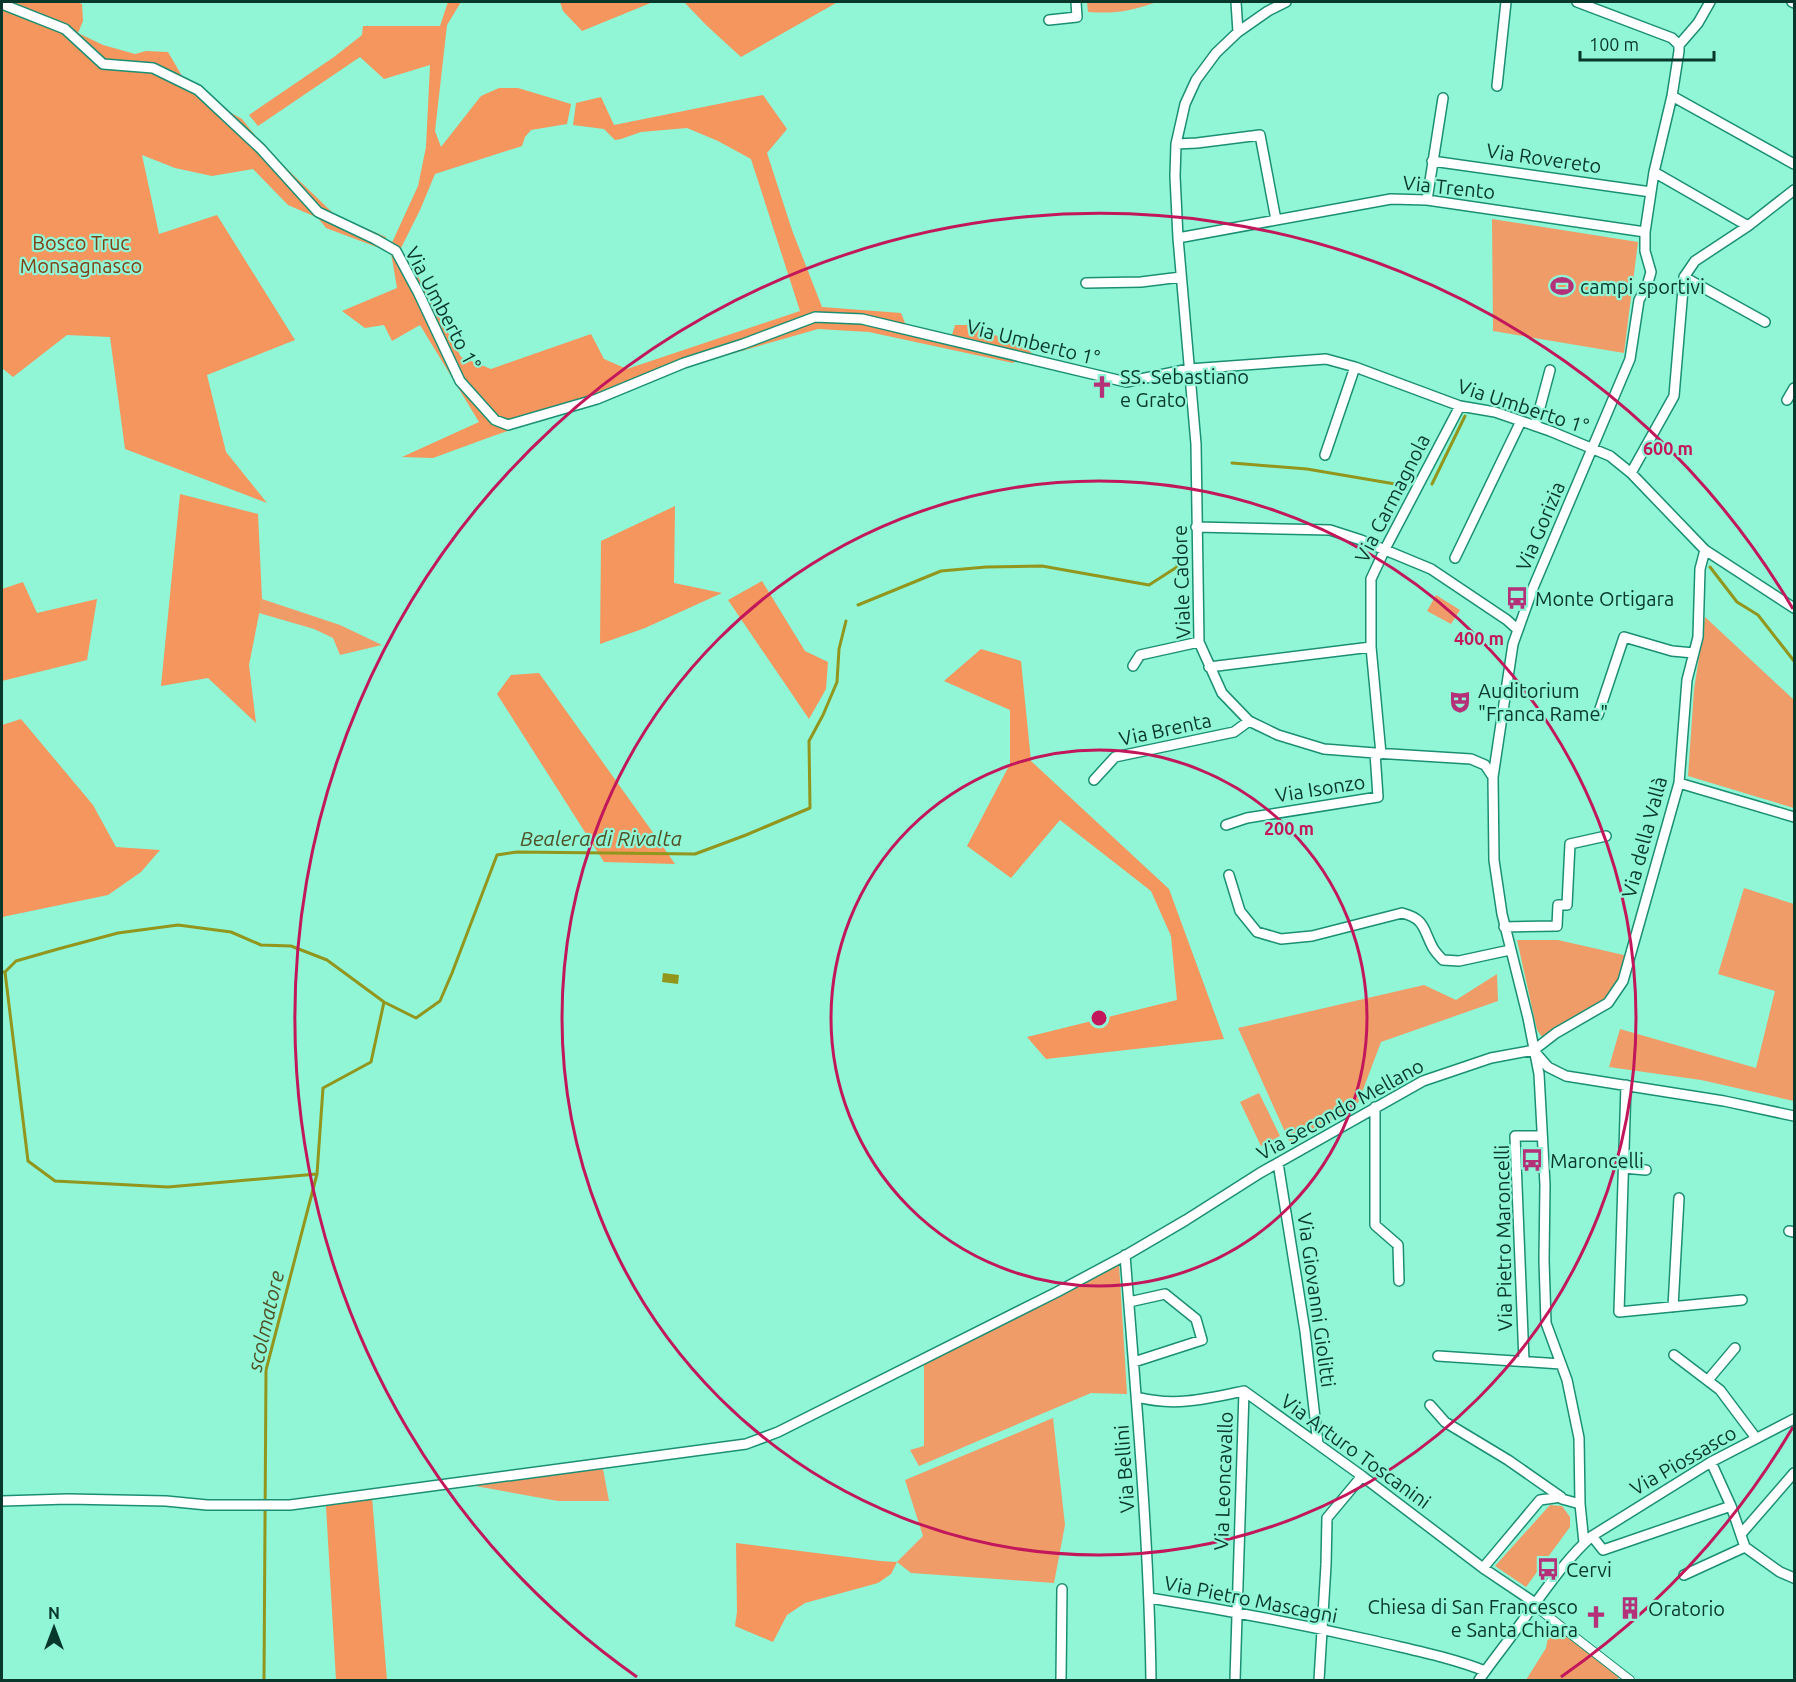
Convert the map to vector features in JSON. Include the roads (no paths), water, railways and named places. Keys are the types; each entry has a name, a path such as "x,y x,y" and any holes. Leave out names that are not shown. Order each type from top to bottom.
{"street":[{"path":"1049,20 1077,17 1076,2"},
{"path":"1236,2 1238,32"},
{"name":"Viale Cadore","path":"1286,2 1268,11 1238,32 1216,53 1196,80 1185,104 1176,144 1178,238 1196,444 1199,642 1222,693 1249,721 1278,735 1324,748 1378,754 1471,759 1485,765 1493,777"},
{"path":"1497,86 1506,2"},
{"path":"1577,2 1672,38 1679,45 1698,23 1710,2"},
{"name":"Via Umberto 1°","path":"2,4 65,29 103,64 153,68 198,90 261,148 318,212 396,251 460,381 495,420 508,425 597,399 684,363 815,317 861,319 1087,375 1126,382 1189,369 1326,359 1460,406 1495,412 1592,447 1610,456 1630,473 1705,550 1794,608"},
{"name":"Via Gorizia","path":"1534,1050 1504,927 1494,860 1493,777 1513,644 1533,588 1630,359 1639,300 1651,272 1645,251 1645,232 1654,172 1672,96 1679,45"},
{"path":"1672,96 1794,164"},
{"path":"1427,200 1443,98"},
{"path":"1176,144 1260,135 1276,220"},
{"name":"Via Rovereto","path":"1432,161 1651,192"},
{"path":"1654,172 1748,226"},
{"path":"1630,473 1674,396 1684,277 1695,261 1748,226 1794,190"},
{"name":"Via Trento","path":"1178,238 1391,199 1427,200 1645,232"},
{"path":"1086,283 1141,282 1182,277"},
{"path":"1684,277 1765,322"},
{"path":"1325,454 1354,367"},
{"path":"1535,426 1550,370"},
{"path":"1787,400 1794,388"},
{"name":"Via Carmagnola","path":"1378,754 1371,646 1371,579 1384,549 1460,406"},
{"path":"1455,558 1521,421"},
{"path":"1196,527 1330,530 1431,569 1507,620 1518,630"},
{"name":"Via della Vallà","path":"1534,1050 1556,1033 1608,1004 1623,981 1679,783 1687,680 1698,637 1700,569 1705,550"},
{"path":"1594,716 1598,715 1624,637 1672,651 1694,653"},
{"path":"1133,666 1140,655 1199,642"},
{"path":"1209,667 1371,646"},
{"name":"Via Brenta","path":"1094,780 1114,757 1234,732 1249,721"},
{"name":"Via Isonzo","path":"1226,825 1247,818 1378,797 1378,754"},
{"path":"1679,783 1794,817"},
{"path":"1504,927 1557,926 1558,905 1567,905 1570,844 1606,837"},
{"path":"1229,875 1240,911 1257,932 1281,939 1312,936 1402,913 1414,916 1424,926 1434,949 1443,960 1459,961 1510,950"},
{"path":"1534,1050 1548,1067 1566,1077 1724,1101 1794,1116"},
{"name":"Via Secondo Mellano","path":"2,1501 68,1498 166,1501 207,1505 290,1505 746,1444 778,1432 1057,1292 1186,1221 1278,1162 1423,1080 1491,1058 1534,1050"},
{"name":"Via Pietro Maroncelli","path":"1534,1050 1539,1074 1545,1185 1546,1323 1567,1380 1578,1438 1584,1543"},
{"path":"1626,1085 1618,1312 1742,1300"},
{"path":"1375,1107 1375,1225 1398,1245 1399,1281"},
{"name":"Via Pietro Maroncelli","path":"1524,1361 1515,1136 1542,1136"},
{"name":"Via Giovanni Giolitti","path":"1278,1162 1305,1331 1318,1444"},
{"path":"1623,1168 1646,1170"},
{"path":"1673,1307 1679,1198"},
{"name":"Via Bellini","path":"1125,1255 1150,1598 1151,1680"},
{"path":"1129,1302 1165,1294 1196,1319 1202,1340 1134,1362"},
{"path":"1708,1380 1735,1348"},
{"path":"1674,1355 1720,1390 1756,1438"},
{"path":"1438,1356 1561,1364"},
{"path":"1137,1396 1156,1402 1194,1401 1244,1391"},
{"name":"Via Arturo Toscanini","path":"1244,1391 1535,1604"},
{"name":"Via Leoncavallo","path":"1235,1680 1244,1391"},
{"path":"1430,1405 1445,1422 1508,1460 1562,1499 1580,1504"},
{"name":"Via Piossasco","path":"1479,1680 1535,1604 1592,1536 1711,1462 1794,1419"},
{"path":"1711,1462 1731,1506 1745,1547 1780,1572 1794,1578"},
{"path":"1741,1534 1794,1473"},
{"path":"1319,1680 1327,1518 1362,1476"},
{"path":"1483,1568 1540,1500 1561,1497"},
{"path":"1592,1536 1602,1550 1731,1506"},
{"path":"1684,1575 1745,1547"},
{"path":"1062,1589 1062,1680"},
{"name":"Via Pietro Mascagni","path":"1150,1598 1322,1629 1446,1658 1485,1671"},
{"path":"1535,1604 1630,1680"}],"waterway":[{"name":"Bealera di Rivalta","path":"1432,484 1465,416"},
{"name":"Bealera di Rivalta","path":"1232,463 1307,469 1401,485"},
{"name":"Bealera di Rivalta","path":"858,605 941,571 986,567 1042,566 1149,585 1177,567 1179,549"},
{"name":"Bealera di Rivalta","path":"1710,567 1737,602 1758,615 1794,661"},
{"name":"Bealera di Rivalta","path":"2,972 5,972 16,961 58,949 118,933 178,925 231,932 261,945 291,946 327,960 384,1002 416,1018 440,1001 497,855 517,852 695,854 810,808 809,741 837,682 839,649 846,621"},
{"path":"5,972 28,1161 55,1181 168,1187 317,1174"},
{"name":"scolmatore","path":"264,1680 266,1370 317,1174 323,1088 371,1062 384,1002"}],"place":[{"name":"campi sportivi","path":"1562,286"},
{"name":"SS. Sebastiano e Grato","path":"1102,387"},
{"name":"Monte Ortigara","path":"1517,598"},
{"name":"Auditorium \"Franca Rame\"","path":"1460,702"},
{"name":"Maroncelli","path":"1532,1160"},
{"name":"Cervi","path":"1548,1569"},
{"name":"Oratorio","path":"1630,1608"},
{"name":"Chiesa di San Francesco e Santa Chiara","path":"1596,1617"}],"park label":[{"name":"Bosco Truc Monsagnasco","path":"81,254"}]}
